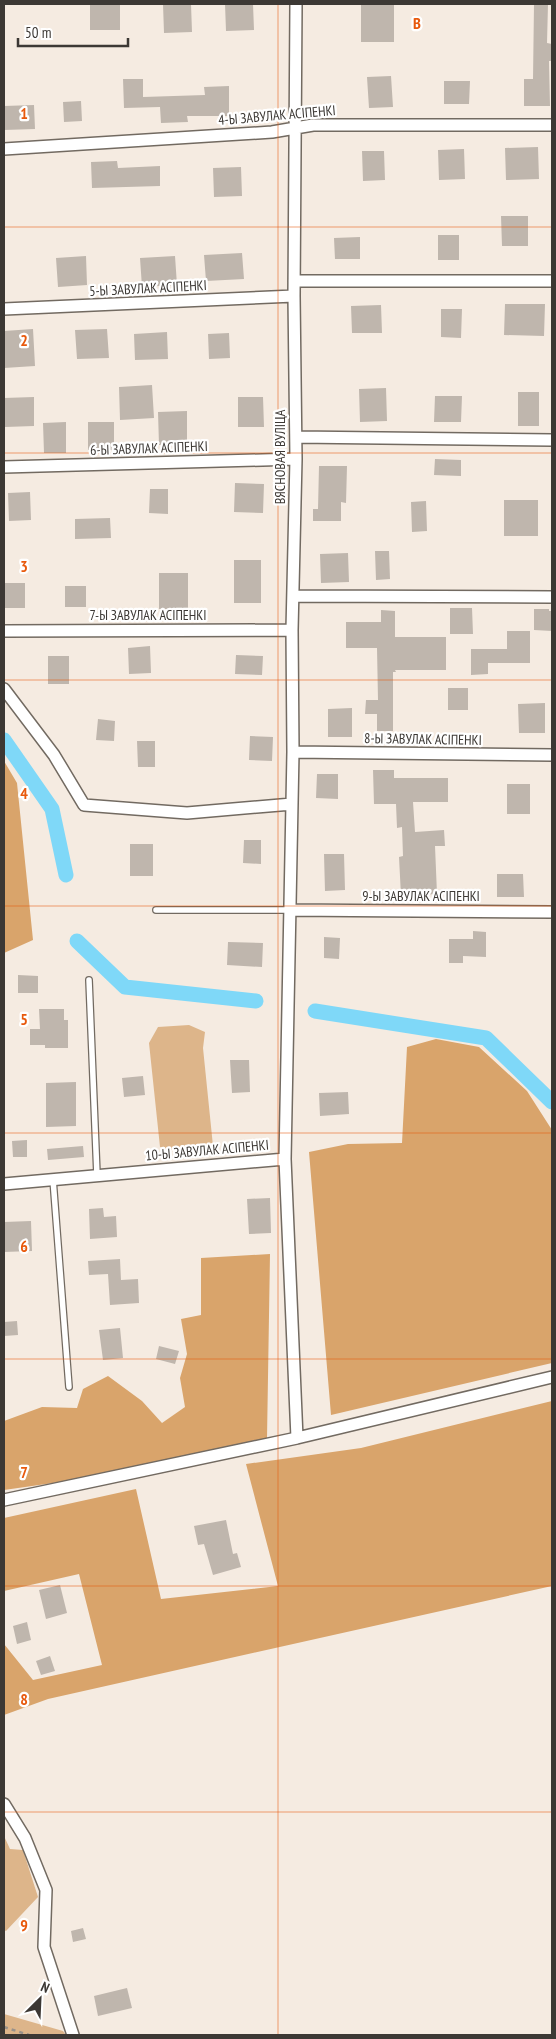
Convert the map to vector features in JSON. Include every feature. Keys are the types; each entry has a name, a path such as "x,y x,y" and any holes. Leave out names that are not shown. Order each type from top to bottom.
{"street":[{"name":"ВЯСНОВАЯ ВУЛІЦА","path":"290,910 293,752 292,630 296,459 294,280 296,4"},
{"name":"4-Ы ЗАВУЛАК АСІПЕНКІ","path":"4,149 272,132 313,125 552,125"},
{"path":"294,280 552,281"},
{"name":"5-Ы ЗАВУЛАК АСІПЕНКІ","path":"4,309 294,296"},
{"path":"296,438 552,440"},
{"name":"6-Ы ЗАВУЛАК АСІПЕНКІ","path":"4,467 296,459"},
{"path":"294,596 552,597"},
{"name":"7-Ы ЗАВУЛАК АСІПЕНКІ","path":"4,631 292,630"},
{"path":"4,689 54,755 84,805 187,813 292,804"},
{"name":"8-Ы ЗАВУЛАК АСІПЕНКІ","path":"293,752 552,756"},
{"name":"9-Ы ЗАВУЛАК АСІПЕНКІ","path":"290,910 552,912"},
{"name":"10-Ы ЗАВУЛАК АСІПЕНКІ","path":"4,1184 285,1159 290,910"},
{"path":"285,1159 297,1438"},
{"path":"4,1500 297,1438 552,1377"},
{"path":"4,1804 25,1838 46,1890 44,1948 73,2035"}],"lane":[{"path":"156,910 290,910"},
{"path":"89,980 97,1175"},
{"path":"53,1179 68,1388"}],"path":[{"path":"4,2027 29,2035"}],"shaded area":[{"path":"4,761 17,783 33,940 4,953"},
{"path":"189,1025 205,1032 203,1048 213,1146 184,1153 160,1147 149,1043 158,1027"},
{"path":"436,1039 479,1047 527,1091 552,1130 552,1363 331,1415 309,1152 348,1144 402,1143 407,1047"},
{"path":"270,1254 267,1439 60,1482 4,1490 4,1421 42,1407 77,1408 83,1389 108,1376 142,1401 162,1423 185,1407 180,1378 187,1354 181,1319 201,1315 201,1258"},
{"path":"552,1401 552,1586 48,1699 4,1715 4,1644 33,1680 102,1665 79,1574 4,1591 4,1518 136,1489 161,1599 278,1586 246,1464 361,1448"},
{"path":"4,1836 10,1849 23,1850 38,1897 6,1931 4,1930"},
{"path":"4,2014 63,2031 66,2035 4,2035"}],"building":[{"path":"90,4 120,4 120,30 90,30"},
{"path":"163,4 191,4 192,32 164,33"},
{"path":"225,4 253,4 254,30 226,31"},
{"path":"361,4 394,4 394,42 361,42"},
{"path":"534,4 548,4 547,43 552,44 552,61 549,61 550,106 524,106 524,79 533,79"},
{"path":"391,76 393,107 369,108 367,77"},
{"path":"123,79 143,79 143,97 205,95 204,87 229,86 229,116 187,116 188,122 161,123 160,107 124,108"},
{"path":"444,81 470,81 469,104 444,104"},
{"path":"81,101 82,121 64,122 63,102"},
{"path":"34,105 35,129 4,130 4,106"},
{"path":"538,147 539,179 506,180 505,148"},
{"path":"464,149 465,179 439,180 438,150"},
{"path":"362,151 384,151 385,180 363,181"},
{"path":"117,161 118,168 160,166 160,186 92,188 91,162"},
{"path":"241,167 242,196 214,197 213,168"},
{"path":"501,216 528,216 528,246 502,246"},
{"path":"438,235 459,235 459,260 438,260"},
{"path":"360,237 360,259 335,259 334,238"},
{"path":"242,253 244,279 206,281 204,255"},
{"path":"86,256 87,285 58,287 56,258"},
{"path":"175,256 177,285 142,287 140,258"},
{"path":"505,304 545,304 544,336 504,335"},
{"path":"381,305 382,333 352,333 351,306"},
{"path":"441,309 462,309 461,338 441,337"},
{"path":"33,329 35,366 4,368 4,331"},
{"path":"107,329 109,358 77,359 75,330"},
{"path":"167,332 168,359 135,360 134,334"},
{"path":"229,333 230,358 209,359 208,334"},
{"path":"152,385 154,418 120,420 119,387"},
{"path":"386,388 387,421 360,422 359,389"},
{"path":"518,392 539,392 539,426 518,426"},
{"path":"435,396 462,396 461,422 434,422"},
{"path":"34,397 34,426 5,427 4,398"},
{"path":"238,397 263,397 264,427 238,427"},
{"path":"187,411 187,444 159,445 158,412"},
{"path":"66,422 66,453 44,453 43,423"},
{"path":"88,422 114,422 114,450 88,450"},
{"path":"435,459 461,460 461,476 434,475"},
{"path":"319,466 347,466 346,503 341,502 341,521 313,521 313,509 318,509"},
{"path":"235,483 264,484 263,513 234,512"},
{"path":"150,489 168,489 168,514 149,513"},
{"path":"30,492 31,520 9,521 8,493"},
{"path":"504,500 538,500 538,536 504,536"},
{"path":"426,501 427,531 412,532 411,502"},
{"path":"110,518 111,538 75,539 75,519"},
{"path":"375,551 389,551 390,579 376,580"},
{"path":"348,553 349,582 321,583 320,554"},
{"path":"234,560 261,560 261,603 234,603"},
{"path":"159,573 188,573 188,609 159,609"},
{"path":"4,583 25,583 25,608 4,608"},
{"path":"65,586 86,586 86,607 65,607"},
{"path":"450,608 472,608 473,634 450,634"},
{"path":"534,609 549,609 549,611 552,611 552,631 534,630"},
{"path":"381,610 395,611 395,637 446,637 446,670 395,670 396,672 393,672 393,731 377,731 377,714 365,714 366,700 378,700 377,648 346,648 346,622 381,622"},
{"path":"507,631 530,631 530,663 488,663 488,674 471,675 471,649 507,649"},
{"path":"150,646 151,673 129,674 128,648"},
{"path":"236,655 263,656 262,675 235,674"},
{"path":"48,656 69,656 69,684 48,684"},
{"path":"448,688 468,688 468,710 448,710"},
{"path":"545,703 545,733 519,733 518,704"},
{"path":"352,708 352,737 328,737 328,709"},
{"path":"98,719 115,721 114,741 96,740"},
{"path":"250,736 273,737 272,761 249,760"},
{"path":"137,741 155,741 155,767 138,767"},
{"path":"373,770 394,770 394,778 448,778 448,802 413,802 415,832 444,830 445,846 435,846 437,894 401,896 399,857 403,856 402,827 397,828 396,804 374,804"},
{"path":"317,774 338,774 338,799 316,798"},
{"path":"507,784 530,784 530,814 507,814"},
{"path":"244,840 261,840 261,864 243,863"},
{"path":"130,844 153,844 153,876 130,876"},
{"path":"324,854 344,854 345,890 325,891"},
{"path":"497,874 523,874 524,897 497,897"},
{"path":"473,931 486,932 486,957 463,956 463,963 449,963 449,939 473,939"},
{"path":"324,937 340,938 339,959 324,958"},
{"path":"228,942 263,943 262,967 227,965"},
{"path":"18,975 38,976 38,993 18,993"},
{"path":"39,1009 64,1009 64,1020 68,1020 68,1048 45,1048 45,1045 30,1045 30,1029 40,1029"},
{"path":"230,1060 249,1060 250,1092 232,1093"},
{"path":"143,1076 145,1095 124,1097 122,1078"},
{"path":"76,1082 76,1126 46,1127 46,1083"},
{"path":"348,1092 349,1114 320,1116 319,1093"},
{"path":"27,1140 27,1157 13,1157 12,1141"},
{"path":"83,1146 84,1157 48,1160 47,1149"},
{"path":"270,1198 271,1233 249,1234 247,1199"},
{"path":"103,1208 104,1217 116,1216 117,1237 90,1239 89,1209"},
{"path":"31,1221 32,1251 4,1252 4,1222"},
{"path":"120,1259 121,1280 138,1279 139,1303 110,1305 108,1274 89,1275 88,1261"},
{"path":"17,1321 18,1335 4,1336 4,1322"},
{"path":"120,1328 123,1358 103,1360 99,1330"},
{"path":"159,1346 179,1351 175,1364 156,1359"},
{"path":"226,1520 233,1554 237,1553 241,1567 213,1575 204,1544 198,1545 194,1526"},
{"path":"60,1585 67,1613 46,1619 39,1590"},
{"path":"27,1622 31,1640 17,1644 13,1626"},
{"path":"50,1656 55,1671 41,1675 36,1661"},
{"path":"83,1928 86,1939 73,1942 71,1931"},
{"path":"127,1988 132,2008 98,2016 94,1996"}],"waterway":[{"path":"4,740 52,809 66,875"},
{"path":"77,941 125,987 256,1001"},
{"path":"315,1011 486,1038 552,1102"}]}
